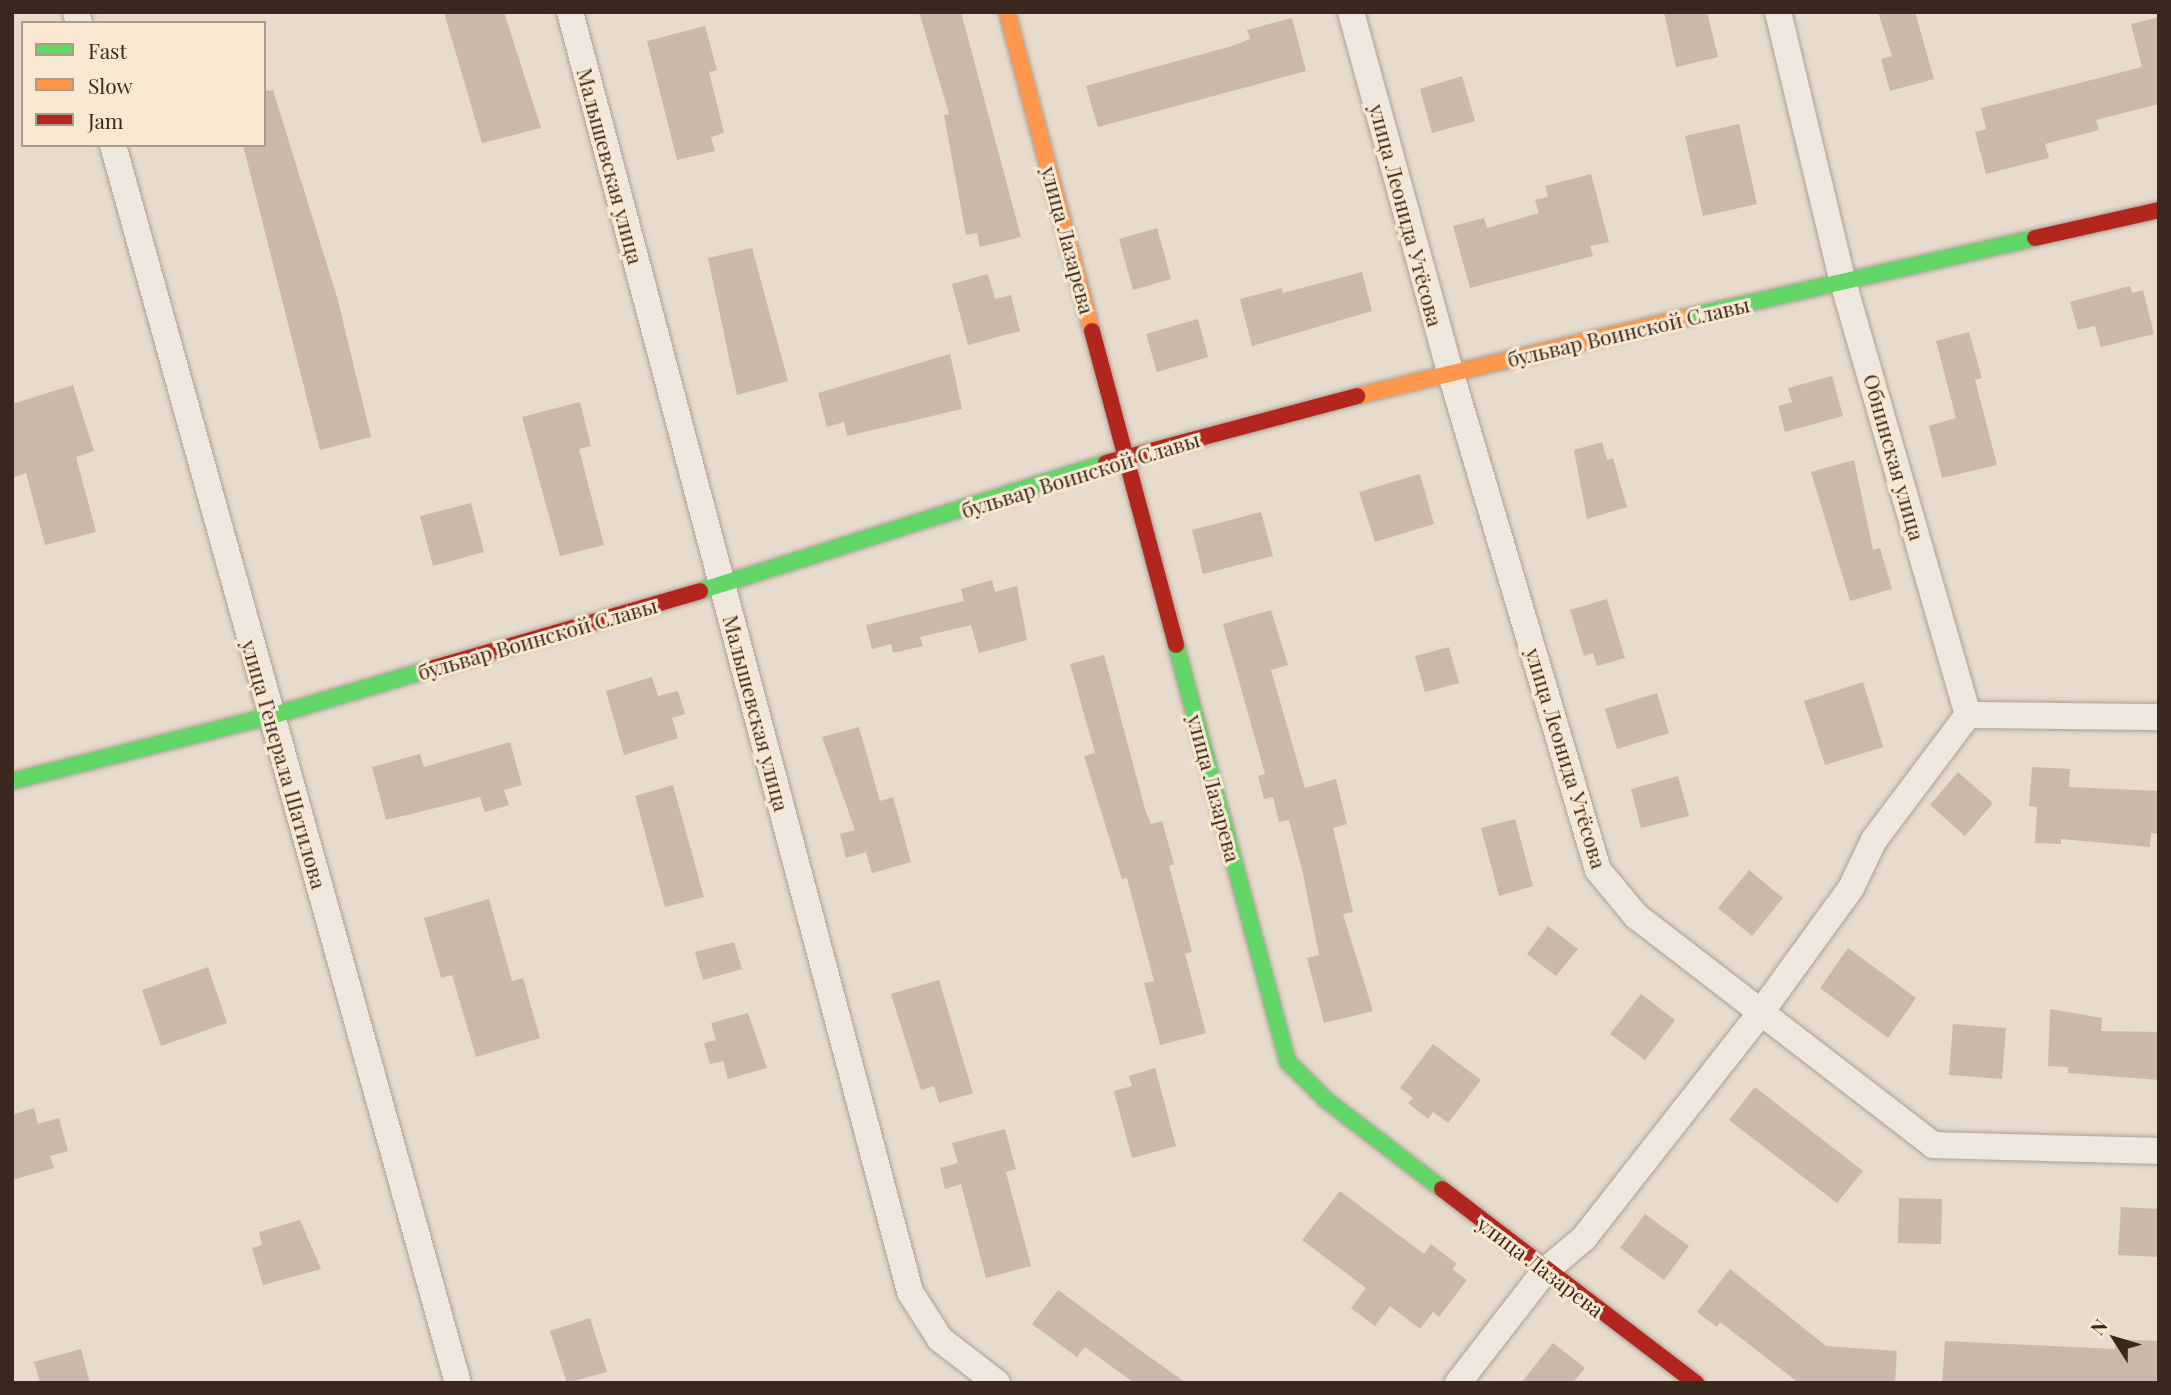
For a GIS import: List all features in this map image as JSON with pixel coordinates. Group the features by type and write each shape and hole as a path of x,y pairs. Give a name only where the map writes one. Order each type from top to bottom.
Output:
{"street":[{"name":"Малышевская улица","path":"570,12 910,1292 940,1339 997,1383"},
{"name":"улица Лазарева","path":"1007,12 1288,1062 1326,1100 1545,1271 1696,1383"},
{"name":"улица Леонида Утёсова","path":"1351,12 1450,371 1598,870 1636,916 1933,1145 2159,1151"},
{"name":"Обнинская улица","path":"1778,12 1843,282 1968,715"},
{"name":"улица Генерала Шатилова","path":"114,147 458,1383"},
{"name":"бульвар Воинской Славы","path":"12,781 271,716 723,584 1127,457 1450,371 2159,210"},
{"path":"1458,1383 1545,1271 1584,1238 1761,1012 1852,888 1874,841 1968,715 2159,717"}],"building":[{"path":"444,12 504,12 541,128 482,143"},
{"path":"919,12 961,12 1021,237 980,247 977,233 966,235 944,115 949,114"},
{"path":"1664,12 1707,12 1718,57 1676,67"},
{"path":"1878,12 1915,12 1934,79 1890,91 1881,59 1892,56"},
{"path":"2159,17 2159,104 2096,120 2099,130 2045,144 2049,158 1986,174 1975,132 1986,129 1981,108 2142,67 2131,24"},
{"path":"1292,18 1306,71 1098,127 1086,86 1232,46 1250,39 1247,30"},
{"path":"705,26 717,70 709,72 724,133 711,137 715,151 677,160 647,41"},
{"path":"1462,76 1475,121 1432,133 1420,89"},
{"path":"273,90 337,297 371,437 320,450 244,147 266,147 266,91"},
{"path":"1739,124 1757,204 1703,216 1685,136"},
{"path":"1591,174 1609,242 1590,246 1593,256 1470,288 1453,226 1484,218 1487,228 1539,213 1535,200 1548,197 1545,186"},
{"path":"1157,228 1171,279 1133,290 1119,239"},
{"path":"752,248 788,381 737,395 708,258"},
{"path":"1362,272 1372,311 1252,346 1240,299 1282,288 1283,293"},
{"path":"988,274 995,299 1011,295 1020,331 968,345 952,284"},
{"path":"2130,286 2132,293 2143,290 2154,334 2101,347 2095,326 2078,330 2070,302"},
{"path":"1198,319 1208,357 1157,372 1146,334"},
{"path":"1969,332 1982,378 1975,380 1997,465 1942,478 1929,426 1956,418 1936,341"},
{"path":"950,354 962,409 847,436 844,422 827,427 818,393"},
{"path":"1832,376 1843,416 1785,432 1778,406 1792,402 1788,388"},
{"path":"73,385 94,451 76,457 96,532 45,545 26,473 12,478 12,404"},
{"path":"580,402 591,446 579,449 604,545 560,556 522,417"},
{"path":"1602,442 1607,460 1613,458 1627,507 1587,519 1574,450"},
{"path":"1854,460 1873,550 1880,548 1892,589 1850,601 1811,472"},
{"path":"1420,474 1434,524 1375,542 1359,492"},
{"path":"471,503 484,552 433,566 420,516"},
{"path":"1261,512 1273,556 1203,574 1192,530"},
{"path":"992,580 995,592 1017,586 1027,640 979,653 971,625 920,637 923,646 893,653 891,644 872,649 866,625 964,601 961,589"},
{"path":"1607,599 1625,658 1597,666 1593,653 1584,656 1570,610"},
{"path":"1271,610 1288,665 1271,670 1305,788 1336,779 1347,824 1333,828 1353,912 1343,914 1373,1011 1324,1023 1307,958 1319,955 1303,874 1289,820 1279,822 1273,797 1264,799 1258,776 1265,774 1223,624"},
{"path":"1449,647 1459,683 1425,692 1415,656"},
{"path":"1104,655 1145,809 1151,824 1162,821 1174,864 1169,866 1192,952 1185,954 1206,1033 1160,1045 1144,983 1154,981 1127,878 1122,879 1084,756 1095,753 1070,664"},
{"path":"652,677 658,696 678,691 685,714 672,718 678,738 624,755 606,691"},
{"path":"1863,682 1883,747 1825,765 1804,701"},
{"path":"1657,693 1669,733 1617,749 1605,709"},
{"path":"859,727 880,801 893,797 911,862 872,873 866,852 846,858 840,834 855,830 822,737"},
{"path":"510,742 522,785 504,790 509,805 485,812 480,797 386,820 372,767 420,754 424,767"},
{"path":"2032,767 2070,769 2069,787 2159,791 2159,834 2151,833 2150,847 2061,839 2061,844 2035,843 2037,807 2029,806"},
{"path":"1958,772 1993,803 1965,836 1930,805"},
{"path":"1678,776 1689,816 1641,828 1631,789"},
{"path":"673,785 704,897 665,907 635,796"},
{"path":"1515,819 1533,886 1499,896 1481,828"},
{"path":"1749,870 1783,898 1752,936 1718,908"},
{"path":"489,899 512,981 523,978 540,1038 476,1057 452,975 441,978 424,918"},
{"path":"1548,926 1578,949 1556,976 1527,954"},
{"path":"734,942 742,969 703,980 695,952"},
{"path":"1848,948 1916,998 1888,1038 1820,988"},
{"path":"208,967 227,1023 161,1046 142,990"},
{"path":"939,980 973,1093 939,1103 934,1086 921,1090 891,994"},
{"path":"1641,994 1675,1020 1645,1060 1610,1034"},
{"path":"2050,1009 2102,1018 2101,1031 2159,1032 2159,1080 2068,1073 2068,1067 2048,1066"},
{"path":"748,1013 767,1068 728,1079 723,1061 710,1064 704,1043 716,1040 711,1023"},
{"path":"1953,1024 2006,1028 2002,1079 1949,1075"},
{"path":"1433,1044 1481,1080 1448,1123 1433,1112 1428,1119 1408,1103 1413,1098 1400,1088"},
{"path":"1155,1068 1176,1146 1132,1158 1114,1091 1132,1086 1129,1076"},
{"path":"1755,1087 1863,1171 1837,1203 1729,1120"},
{"path":"34,1108 38,1124 59,1118 68,1151 50,1156 54,1168 12,1180 12,1115"},
{"path":"1005,1129 1016,1169 1006,1172 1031,1266 986,1278 961,1184 945,1189 940,1168 958,1163 952,1143"},
{"path":"1340,1191 1424,1254 1431,1244 1457,1264 1452,1269 1467,1280 1439,1317 1433,1312 1420,1329 1390,1306 1375,1326 1351,1308 1366,1288 1302,1240"},
{"path":"1899,1198 1942,1199 1941,1244 1898,1243"},
{"path":"2121,1207 2159,1209 2159,1257 2118,1255"},
{"path":"1645,1214 1689,1246 1664,1280 1620,1248"},
{"path":"300,1220 321,1269 263,1285 252,1248 262,1245 259,1232"},
{"path":"1730,1269 1826,1346 1897,1351 1895,1383 1799,1383 1720,1322 1717,1327 1697,1312"},
{"path":"1058,1290 1186,1383 1134,1383 1085,1347 1077,1357 1032,1324"},
{"path":"590,1318 607,1372 567,1383 550,1331"},
{"path":"2115,1339 2159,1341 2159,1383 1942,1383 1945,1341 2115,1349"},
{"path":"1553,1343 1585,1368 1573,1383 1521,1383"},
{"path":"81,1349 90,1383 40,1383 34,1362"}],"traffic: fast":[{"path":"1683,318 2035,238"},
{"path":"700,591 1106,463"},
{"path":"1176,645 1288,1062 1326,1100 1442,1189"},
{"path":"12,781 271,716 434,668"}],"traffic: slow":[{"path":"1007,12 1092,331"},
{"path":"1357,396 1683,318"}],"traffic: jam":[{"path":"2035,238 2159,210"},
{"path":"1092,331 1176,645"},
{"path":"1106,463 1357,396"},
{"path":"434,668 700,591"},
{"path":"1442,1189 1696,1383"}]}
